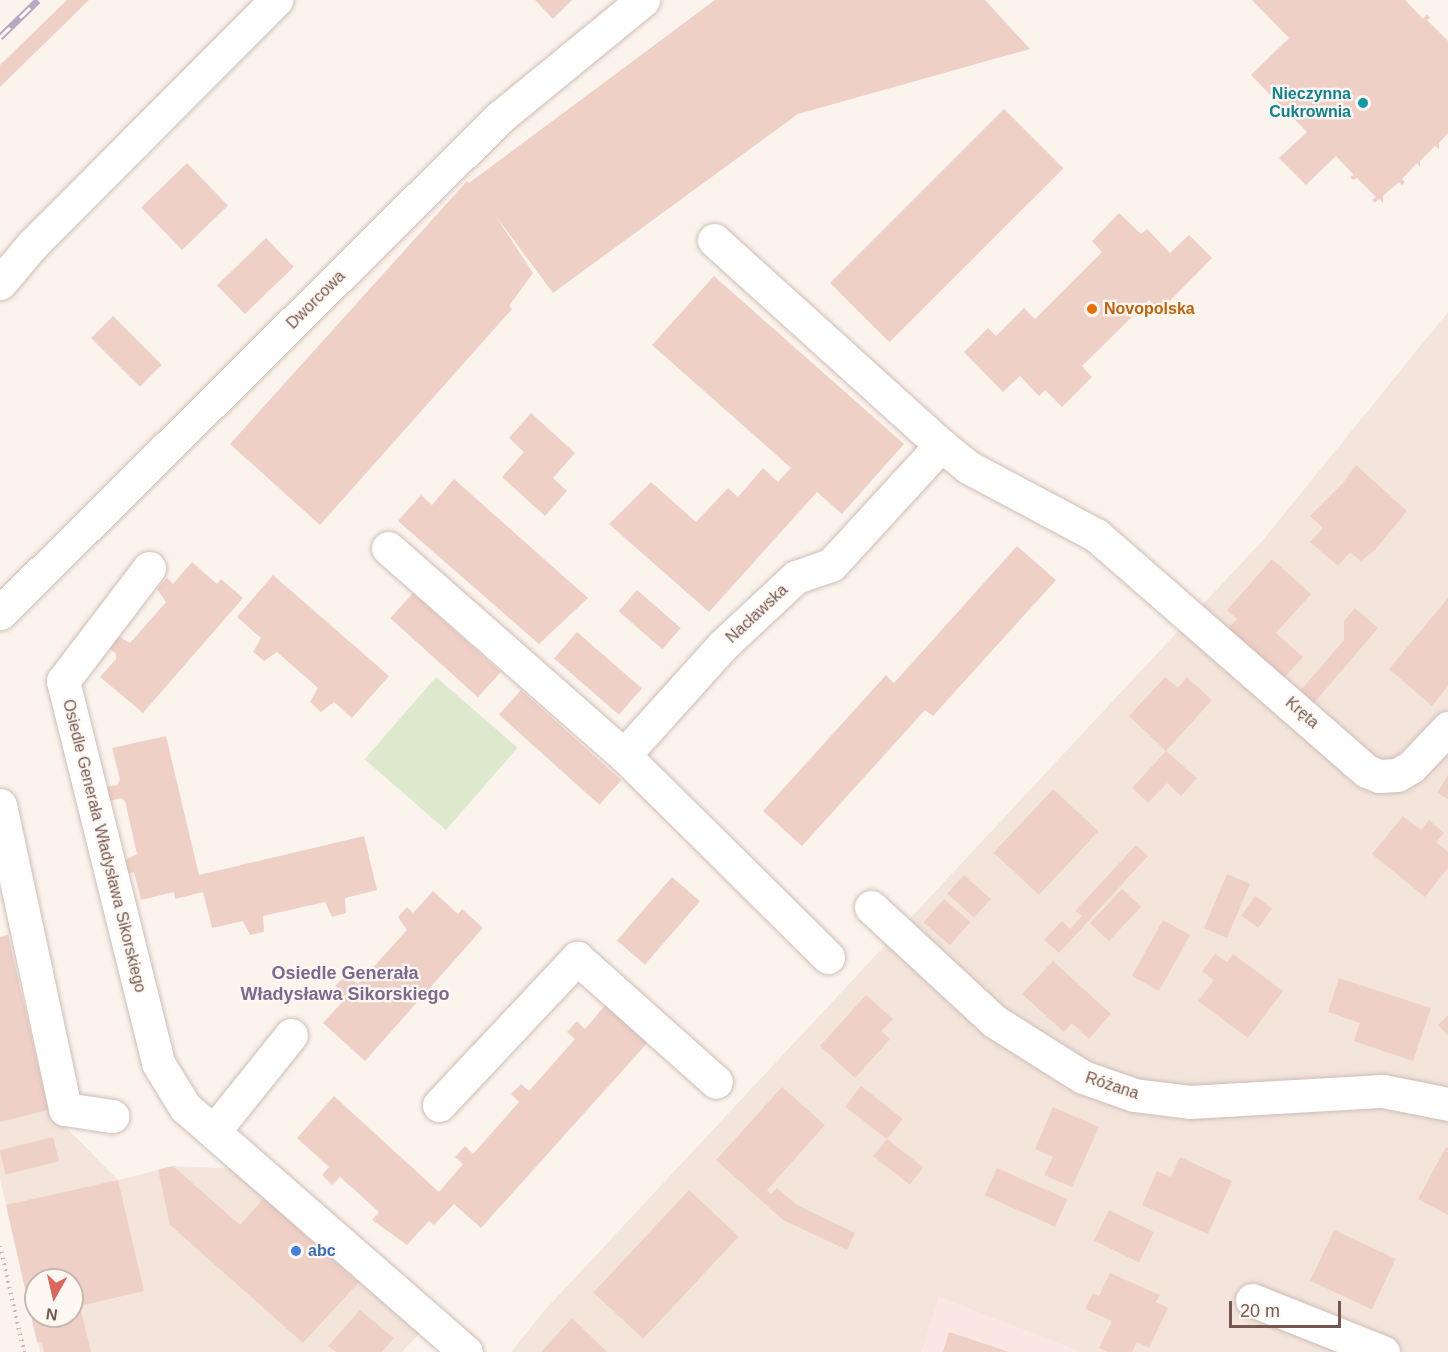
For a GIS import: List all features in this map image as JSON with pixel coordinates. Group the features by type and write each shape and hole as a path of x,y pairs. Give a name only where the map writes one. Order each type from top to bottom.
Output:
{"street":[{"path":"0,283 32,245 276,0"},
{"name":"Dworcowa","path":"0,613 500,117 643,0"},
{"path":"714,240 941,445"},
{"name":"Kręta","path":"941,445 968,467 1096,535 1367,771 1379,776 1397,775 1412,767 1448,728"},
{"name":"Nacławska","path":"624,755 723,645 796,577 831,565 941,445"},
{"path":"388,548 624,755 828,957"},
{"name":"Osiedle Generała Władysława Sikorskiego","path":"149,568 63,681 158,1063 185,1107 466,1352"},
{"path":"0,805 11,913 65,1109 112,1116"},
{"name":"Różana","path":"871,907 994,1021 1083,1077 1134,1095 1190,1102 1383,1091 1448,1104"},
{"path":"439,1105 577,958 716,1082"},
{"path":"214,1131 291,1035"},
{"path":"1252,1300 1383,1352"}],"path":[{"path":"0,1246 24,1352"}],"shaded area":[{"path":"1448,312 1448,1352 1080,1352 939,1297 922,1352 511,1352 544,1311 1263,540"},
{"path":"8,935 49,1110 118,1180 173,1166 239,1169 424,1328 402,1352 40,1352 34,1328 84,1328 84,1268 24,1268 24,1283 0,1179 0,937"},
{"path":"939,1297 1080,1352 922,1352"}],"green space":[{"path":"436,677 518,748 446,830 364,759"}],"building":[{"path":"67,0 89,0 0,87 0,65"},
{"path":"535,0 572,0 553,19"},
{"path":"715,0 985,0 1030,49 798,114 553,293 495,215 533,273 509,306 512,309 320,525 230,444 467,181 469,183"},
{"name":"Nieczynna Cukrownia","path":"1252,0 1405,0 1423,19 1427,14 1430,18 1427,20 1448,41 1448,133 1439,143 1439,149 1435,146 1420,161 1420,167 1417,163 1402,179 1405,182 1402,185 1399,182 1383,196 1383,203 1379,199 1375,203 1372,200 1376,197 1357,178 1353,180 1350,177 1354,175 1336,156 1306,185 1279,158 1307,132 1251,75 1289,38"},
{"path":"1004,109 1063,168 889,342 830,283"},
{"path":"187,163 228,205 182,250 141,207"},
{"name":"Novopolska","path":"1119,213 1141,234 1147,229 1170,253 1189,235 1212,258 1160,311 1149,300 1082,366 1092,377 1062,407 1045,390 1039,396 1020,376 1003,392 964,352 988,328 996,336 1024,308 1035,319 1102,252 1092,241"},
{"path":"266,238 294,267 245,314 217,285"},
{"path":"714,276 904,444 842,514 817,492 709,612 609,524 651,482 696,522 728,488 738,497 763,468 778,482 791,468 652,345"},
{"path":"113,316 162,365 140,387 91,338"},
{"path":"531,413 575,453 553,478 567,491 545,516 502,477 524,452 509,438"},
{"path":"1356,465 1407,511 1375,550 1361,561 1350,552 1338,566 1310,542 1323,528 1310,516 1343,483"},
{"path":"454,479 588,598 539,644 398,521 421,495 432,505"},
{"path":"1017,546 1056,580 933,716 925,710 802,846 763,811 886,675 894,683"},
{"path":"1272,559 1311,594 1276,633 1303,657 1282,680 1227,629 1237,619 1227,610"},
{"path":"192,562 217,584 221,579 243,598 143,713 100,677 116,659 116,654 107,646 116,635 130,643 166,602 157,589 167,578 173,584"},
{"path":"273,575 389,676 352,718 334,702 321,712 310,702 318,688 277,652 264,661 253,652 261,638 237,617"},
{"path":"637,590 681,628 662,649 619,611"},
{"path":"413,593 501,672 478,697 390,618"},
{"path":"1448,598 1448,686 1432,706 1389,669"},
{"path":"1355,608 1378,628 1314,703 1300,691 1344,640 1344,621"},
{"path":"577,632 642,688 619,715 554,658"},
{"path":"1165,677 1178,688 1187,677 1212,700 1166,751 1129,716"},
{"path":"521,690 621,780 599,805 499,715"},
{"path":"166,736 199,875 364,836 377,890 345,898 346,913 332,917 325,902 263,916 264,932 250,935 243,921 212,928 203,892 175,899 174,892 141,900 134,872 126,874 123,861 137,854 125,801 121,798 109,801 106,787 117,785 120,780 112,748"},
{"path":"1166,751 1197,778 1181,796 1167,783 1148,803 1132,788"},
{"path":"1448,775 1448,799 1437,793"},
{"path":"1053,789 1098,831 1039,895 994,853"},
{"path":"1403,816 1421,830 1429,820 1444,833 1436,842 1448,852 1448,868 1425,897 1372,854"},
{"path":"1136,845 1148,856 1059,953 1044,940 1062,921 1070,929 1082,916 1075,911"},
{"path":"1227,874 1250,884 1227,938 1204,928"},
{"path":"964,875 991,899 974,918 947,894"},
{"path":"672,877 700,901 645,965 617,940"},
{"path":"1122,889 1141,907 1109,941 1090,923"},
{"path":"433,891 458,914 462,909 483,928 365,1061 323,1023 345,999 335,986 345,976 358,984 407,930 398,917 407,907 413,913"},
{"path":"1255,896 1272,908 1258,928 1241,916"},
{"path":"944,899 970,922 950,945 924,922"},
{"path":"1163,920 1190,935 1159,991 1132,976"},
{"path":"8,935 48,1110 0,1122 0,937"},
{"path":"1215,954 1227,962 1233,954 1283,991 1248,1038 1198,1001 1214,980 1202,971"},
{"path":"1053,961 1111,1014 1089,1039 1072,1023 1064,1032 1022,994"},
{"path":"1339,978 1431,1008 1413,1061 1354,1041 1360,1023 1328,1012"},
{"path":"866,995 893,1019 881,1031 890,1039 855,1078 820,1046"},
{"path":"608,1002 650,1040 481,1228 454,1204 434,1225 429,1221 407,1245 372,1220 379,1212 340,1177 332,1185 322,1175 329,1167 297,1138 334,1096 439,1192 463,1164 455,1157 465,1146 473,1154 519,1102 511,1094 521,1084 529,1091 575,1039 567,1032 577,1021 585,1029"},
{"path":"1448,1015 1448,1036 1438,1025"},
{"path":"861,1086 903,1119 887,1139 845,1106"},
{"path":"782,1087 825,1125 767,1190 771,1194 777,1188 797,1205 855,1233 847,1250 783,1220 716,1160"},
{"path":"1053,1107 1099,1127 1072,1187 1044,1175 1053,1157 1035,1149"},
{"path":"53,1137 59,1161 6,1175 0,1150"},
{"path":"887,1139 923,1167 910,1185 873,1156"},
{"path":"1446,1147 1448,1148 1448,1215 1418,1199"},
{"path":"1180,1157 1232,1181 1208,1234 1142,1205 1157,1171 1171,1177"},
{"path":"173,1166 240,1225 264,1198 358,1283 303,1343 170,1225 158,1170"},
{"path":"997,1168 1067,1199 1055,1227 985,1195"},
{"path":"118,1180 144,1291 84,1305 84,1268 24,1268 24,1285 6,1205"},
{"path":"689,1190 739,1236 643,1339 594,1292"},
{"path":"1109,1210 1154,1232 1139,1262 1094,1241"},
{"path":"1334,1230 1396,1259 1372,1309 1310,1281"},
{"path":"1110,1273 1160,1295 1156,1302 1168,1308 1149,1348 1137,1342 1132,1352 1108,1352 1099,1348 1112,1321 1085,1309 1093,1293 1099,1296"},
{"path":"360,1310 394,1338 382,1352 336,1352 328,1346"},
{"path":"572,1318 607,1352 541,1352"},
{"path":"84,1323 91,1352 44,1352 42,1342 37,1342 34,1328 84,1328"},
{"path":"949,1332 1009,1352 943,1352"}],"railway":[{"path":"0,37 38,0"}],"place":[{"name":"Nieczynna Cukrownia","path":"1363,103"},
{"name":"Novopolska","path":"1092,309"},
{"name":"abc","path":"296,1251"}],"district":[{"name":"Osiedle Generała Władysława Sikorskiego","path":"345,984"}]}
